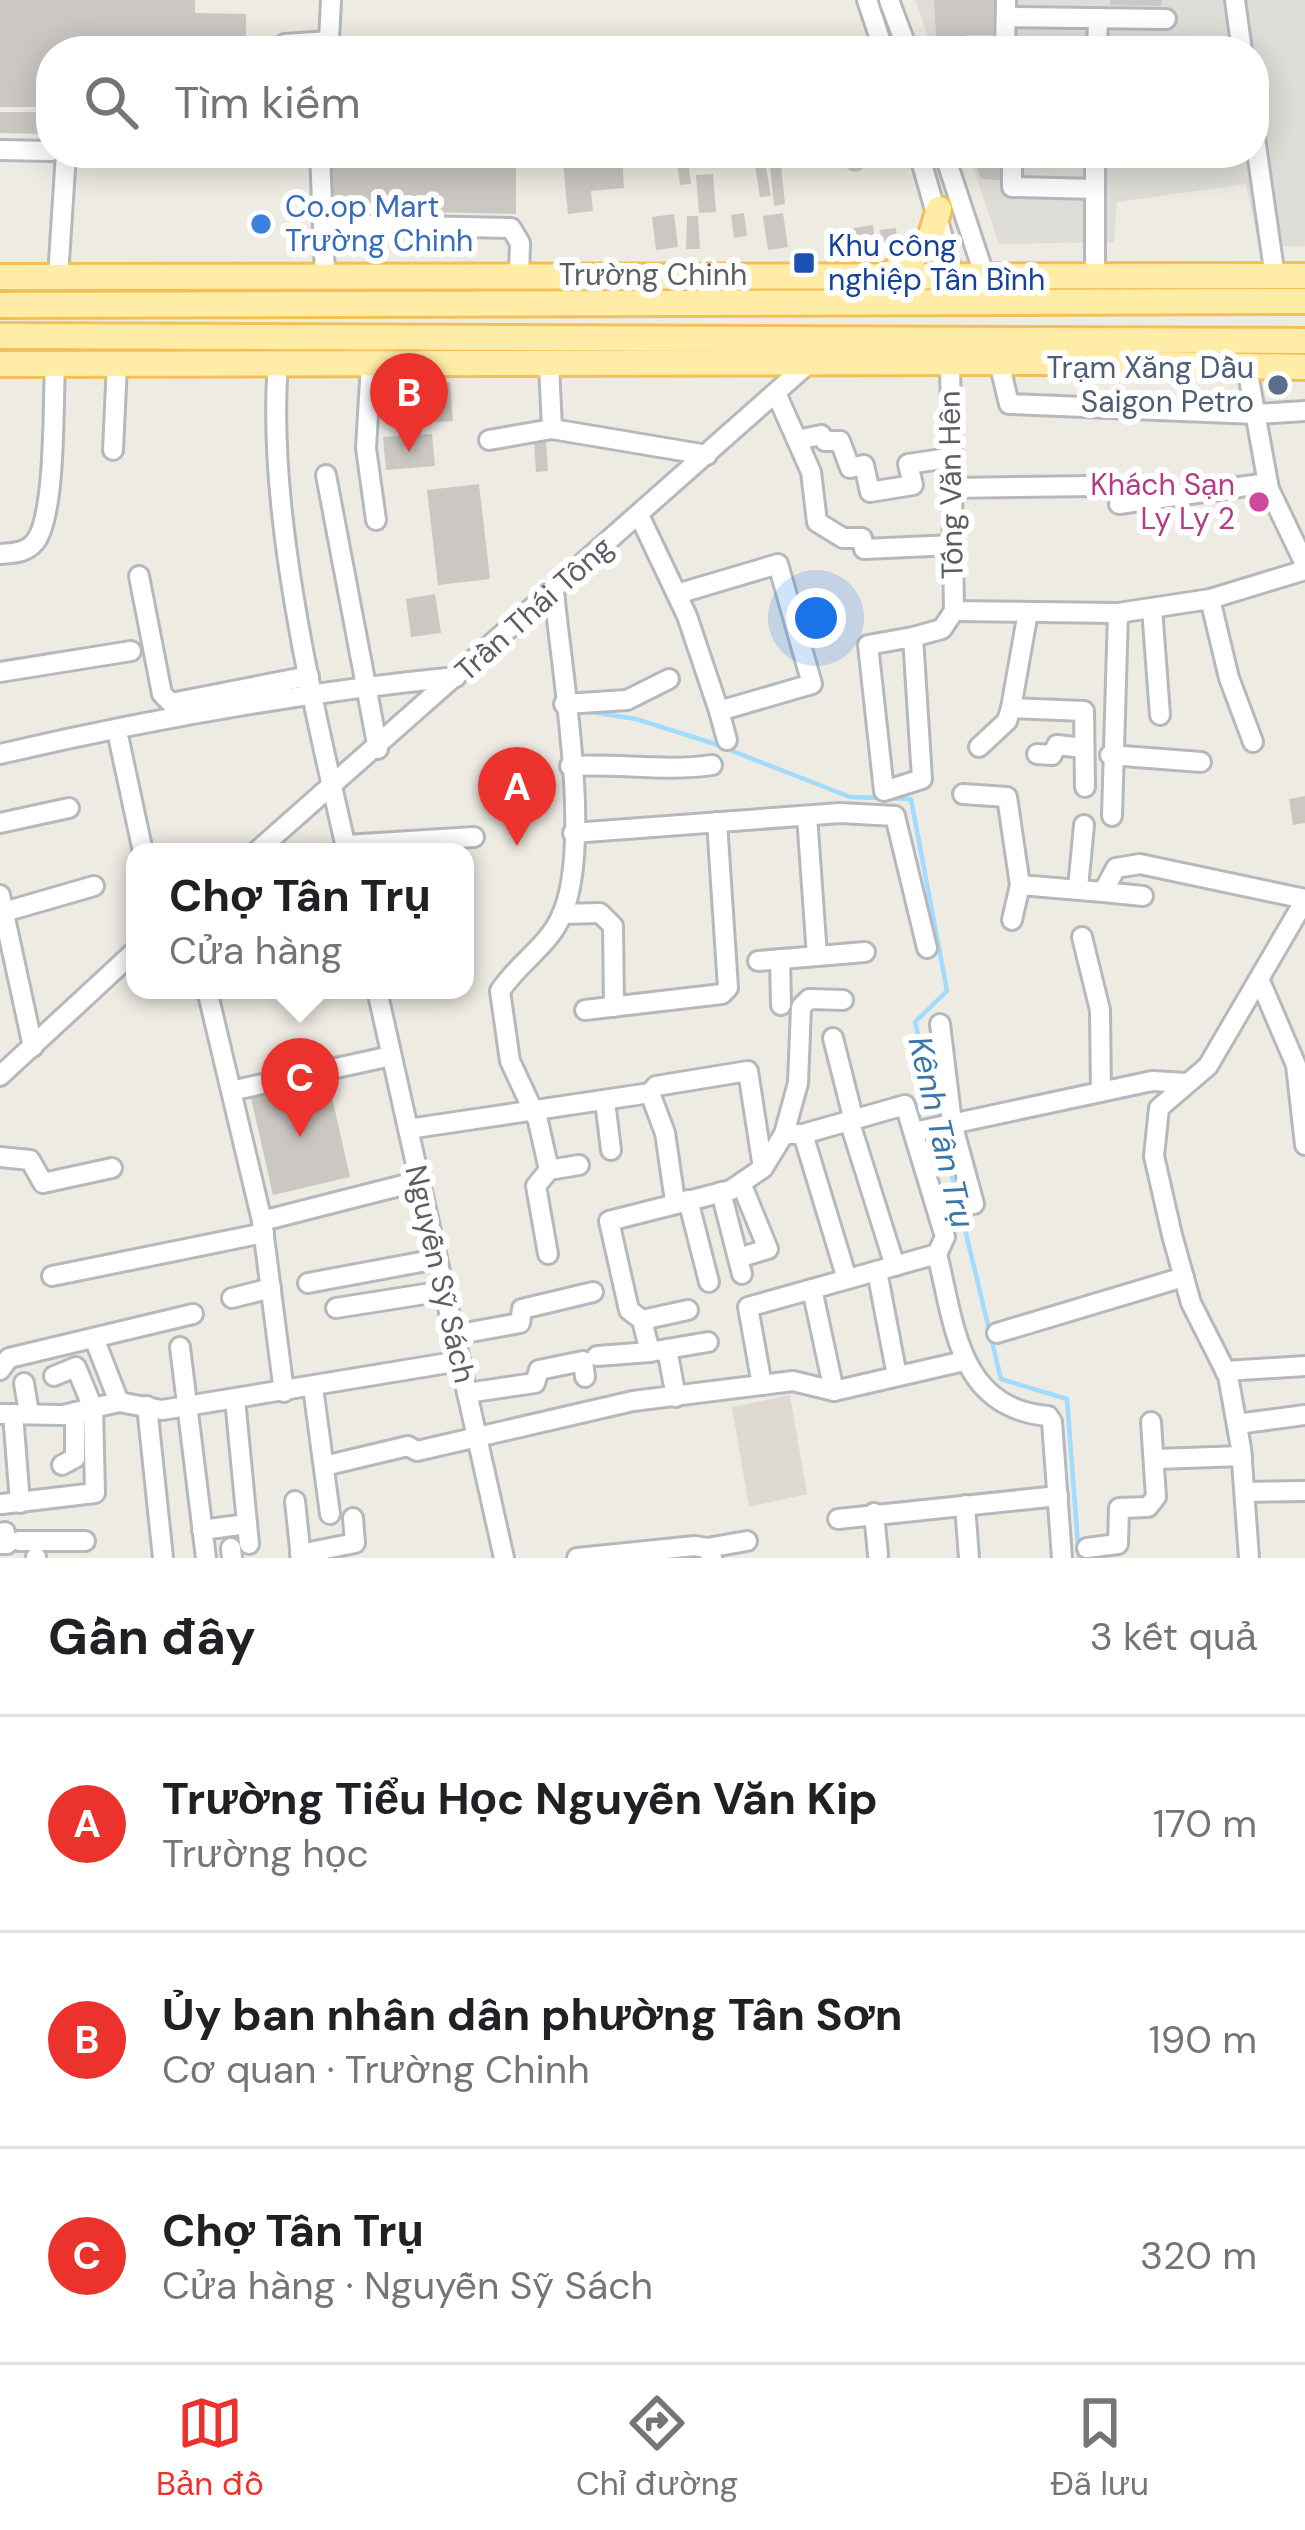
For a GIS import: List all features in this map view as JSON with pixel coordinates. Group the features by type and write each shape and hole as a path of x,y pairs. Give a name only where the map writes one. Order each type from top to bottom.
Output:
{"main road":[{"path":"838,302 892,274 928,245 938,209"},
{"name":"Trường Chinh","path":"0,305 892,274 1305,275"},
{"path":"950,351 953,274"},
{"path":"984,274 997,351"},
{"name":"Trường Chinh","path":"0,277 325,276 838,302 1305,302"},
{"path":"514,365 518,288"},
{"name":"Trường Chinh","path":"0,337 516,336 950,351 1305,341"},
{"name":"Trường Chinh","path":"0,364 809,363 950,351"},
{"name":"Trường Chinh","path":"997,351 1247,368 1305,367"}],"street":[{"path":"329,36 331,0"},
{"path":"867,0 879,36"},
{"path":"889,0 902,36"},
{"path":"1234,0 1240,36"},
{"path":"1006,8 1098,18 1166,19"},
{"path":"1097,36 1098,18"},
{"path":"0,150 36,151"},
{"path":"58,277 65,168"},
{"path":"321,168 325,276"},
{"path":"924,168 953,274"},
{"path":"949,168 984,274"},
{"path":"1012,168 1012,188 1095,189"},
{"path":"1095,168 1095,274"},
{"path":"1259,168 1275,278"},
{"path":"323,224 511,228 520,243 518,288"},
{"name":"Tống Văn Hên","path":"950,351 954,611 1118,613 1210,599 1305,567"},
{"path":"997,351 1009,404 1256,414 1305,411"},
{"name":"Trần Thái Tông","path":"267,843 809,363"},
{"path":"0,554 22,552 36,541 44,514 56,364"},
{"path":"113,450 117,364"},
{"path":"278,364 280,476 310,685 345,843"},
{"path":"371,364 366,448 376,520"},
{"path":"409,364 410,429"},
{"path":"548,365 551,429"},
{"path":"1247,368 1268,483 1305,567"},
{"path":"776,392 811,472 817,522 843,538 862,538 864,549 953,545"},
{"path":"489,440 551,429 706,454"},
{"path":"797,440 821,435 825,441 840,441 850,468 864,465 870,492 913,485 908,464 949,458"},
{"path":"326,475 378,749"},
{"path":"1119,504 1268,483"},
{"path":"952,488 1094,486"},
{"path":"639,515 677,594 727,740"},
{"path":"677,594 778,564 812,684 719,711"},
{"path":"139,575 162,694 171,704 310,685 363,686 458,677"},
{"path":"549,1170 510,1061 500,991 562,914 573,833 554,591"},
{"path":"1210,599 1229,678 1253,742"},
{"path":"1152,608 1160,715"},
{"path":"913,637 922,779 884,791 868,645 941,629 954,611"},
{"path":"979,747 1007,721 1028,612"},
{"path":"1112,816 1110,755 1118,613"},
{"path":"0,673 131,651"},
{"path":"564,704 627,700 669,679"},
{"path":"0,754 310,685"},
{"path":"1011,708 1084,711 1085,787"},
{"path":"118,740 141,843"},
{"path":"1037,754 1052,755 1058,746 1084,748"},
{"path":"1110,755 1201,762"},
{"path":"570,766 624,763 667,771 712,765"},
{"path":"902,789 895,816 927,948"},
{"path":"963,794 1007,797 1020,885 1012,920"},
{"path":"0,823 69,808"},
{"path":"573,833 807,816 895,816"},
{"path":"807,816 818,956"},
{"path":"585,1010 722,994 728,988 717,822"},
{"path":"1078,888 1084,825"},
{"path":"410,843 474,837"},
{"path":"1103,892 1116,868 1140,864 1305,899 1208,1066 1159,1108 1154,1156 1184,1277 1225,1371 1242,1456 1249,1558"},
{"path":"1020,885 1143,896"},
{"path":"33,1047 2,904 94,886"},
{"path":"562,914 600,913 613,926 614,1006"},
{"path":"1082,938 1100,1010 1101,1092"},
{"path":"758,961 865,952"},
{"path":"0,1076 126,959"},
{"path":"780,959 781,1005"},
{"path":"1260,981 1300,1065 1305,1145"},
{"path":"843,1000 817,998 801,1007 793,1134 847,1280"},
{"path":"210,999 235,1090 263,1227 284,1392"},
{"name":"Nguyễn Sỹ Sách","path":"379,999 504,1558"},
{"path":"940,1024 950,1123 974,1204"},
{"path":"832,1038 886,1269 897,1376"},
{"path":"235,1090 391,1056"},
{"path":"408,1129 531,1114 650,1093 656,1085 748,1071 763,1168"},
{"path":"914,1132 1152,1081 1187,1083"},
{"path":"650,1093 709,1282"},
{"path":"604,1101 611,1150"},
{"path":"676,1397 643,1320 629,1310 609,1221 721,1192 763,1168 793,1134 905,1105 945,1237 937,1254 970,1369 1016,1414 1052,1422 1062,1558"},
{"path":"0,1157 30,1160 43,1183 112,1168"},
{"path":"548,1254 536,1186 549,1170 579,1166"},
{"path":"52,1276 263,1227 419,1181"},
{"path":"721,1192 740,1266 768,1249 741,1183"},
{"path":"762,1385 748,1307 937,1254"},
{"path":"308,1283 437,1259"},
{"path":"997,1333 1184,1277"},
{"path":"232,1298 271,1288"},
{"path":"812,1289 834,1391"},
{"path":"336,1308 444,1291"},
{"path":"454,1335 520,1323 522,1310 536,1303 593,1292"},
{"path":"643,1320 688,1310"},
{"path":"0,1370 9,1358 193,1314"},
{"path":"94,1337 119,1402"},
{"path":"598,1356 708,1342"},
{"path":"180,1347 206,1558"},
{"path":"14,1414 84,1410 119,1402 188,1406 460,1361"},
{"path":"542,1404 535,1382 539,1370 583,1361 586,1377"},
{"path":"1225,1371 1305,1366"},
{"path":"24,1383 14,1414 10,1496 57,1500 95,1493 76,1367 54,1376"},
{"path":"324,1466 676,1397 793,1381 834,1391 897,1376 970,1369"},
{"path":"467,1394 535,1382"},
{"path":"314,1387 330,1514"},
{"path":"202,1530 240,1544 235,1399"},
{"path":"147,1406 163,1558"},
{"path":"62,1465 75,1458 84,1410"},
{"path":"1237,1424 1305,1415"},
{"path":"1087,1548 1118,1544 1119,1508 1148,1507 1156,1497 1151,1422"},
{"path":"1156,1459 1242,1456"},
{"path":"1245,1492 1305,1491"},
{"path":"838,1519 1058,1496"},
{"path":"56,1540 57,1500"},
{"path":"295,1502 301,1556 355,1544 353,1518"},
{"path":"965,1504 969,1558"},
{"path":"874,1513 878,1555"},
{"path":"6,1539 85,1541"},
{"path":"577,1558 710,1553 747,1540"}],"shaded area":[{"name":"Khu công nghiệp Tân Bình","path":"915,0 1305,0 1305,246 1259,247 1246,184 1117,202 1114,242 999,244 973,168 1269,168 1269,36 928,36"},
{"path":"790,1395 807,1494 749,1507 732,1407"}],"building":[{"path":"0,0 195,0 195,13 246,14 246,36 36,36 36,107 0,107"},
{"path":"934,0 994,0 993,35 936,36"},
{"path":"1110,0 1162,0 1161,6 1110,5"},
{"path":"0,112 36,112 36,134 0,133"},
{"path":"328,168 516,168 516,214 328,210"},
{"path":"563,168 623,168 624,188 591,191 593,211 568,214"},
{"path":"678,168 689,168 691,184 680,185"},
{"path":"755,168 766,168 771,196 760,197"},
{"path":"770,168 781,168 785,204 774,206"},
{"path":"977,168 1000,168 1000,180 981,179"},
{"path":"713,174 716,212 699,213 696,175"},
{"path":"744,213 747,236 734,238 731,215"},
{"path":"783,213 788,247 768,250 763,216"},
{"path":"674,214 678,247 656,250 652,217"},
{"path":"687,216 698,216 700,249 686,249"},
{"path":"873,225 875,242 845,247 842,230"},
{"path":"896,228 898,247 882,248 880,230"},
{"path":"450,382 453,421 433,422 431,383"},
{"path":"432,434 435,466 386,470 383,437"},
{"path":"546,440 548,471 536,472 534,441"},
{"path":"479,484 490,579 438,585 427,490"},
{"path":"435,594 441,633 411,637 406,599"},
{"path":"1305,796 1305,823 1293,825 1289,799"},
{"path":"328,1080 350,1177 273,1195 251,1098"}],"waterway":[{"name":"Kênh Tân Trụ","path":"585,711 636,719 712,743 850,797 911,799 947,991 915,1022 939,1123"},
{"name":"Kênh Tân Trụ","path":"942,1134 1001,1379 1067,1399 1079,1558"}],"place":[{"name":"Co.op Mart Trường Chinh","path":"261,224"},
{"name":"Khu công nghiệp Tân Bình","path":"804,263"},
{"name":"Trạm Xăng Dầu Saigon Petro","path":"1278,385"},
{"name":"Ủy ban nhân dân phường Tân Sơn","path":"409,452"},
{"name":"Khách Sạn Ly Ly 2","path":"1259,502"},
{"name":"Trường Tiểu Học Nguyễn Văn Kip","path":"517,846"},
{"name":"Chợ Tân Trụ","path":"300,1137"}]}
